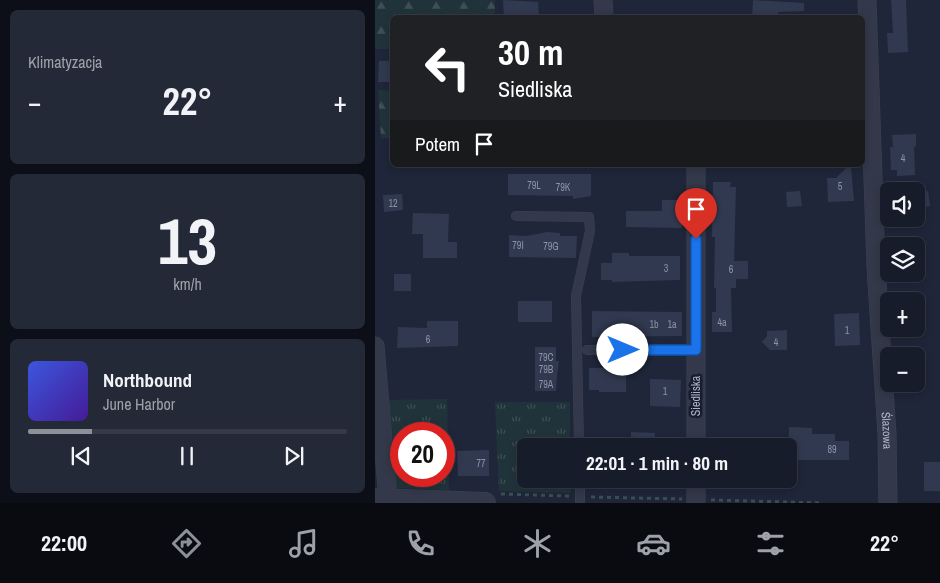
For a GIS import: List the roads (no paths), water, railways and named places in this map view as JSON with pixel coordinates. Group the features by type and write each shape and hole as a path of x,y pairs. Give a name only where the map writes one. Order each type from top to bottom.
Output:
{"street":[{"path":"603,0 604,15"},
{"name":"Ślazowa","path":"867,0 876,267 887,434 888,503"},
{"name":"Siedliska","path":"696,167 696,438"},
{"path":"375,346 381,500 491,499"},
{"path":"696,488 696,501"}],"lane":[{"path":"516,216 589,217 589,231 577,296 579,438"},
{"path":"587,350 696,350"}]}
